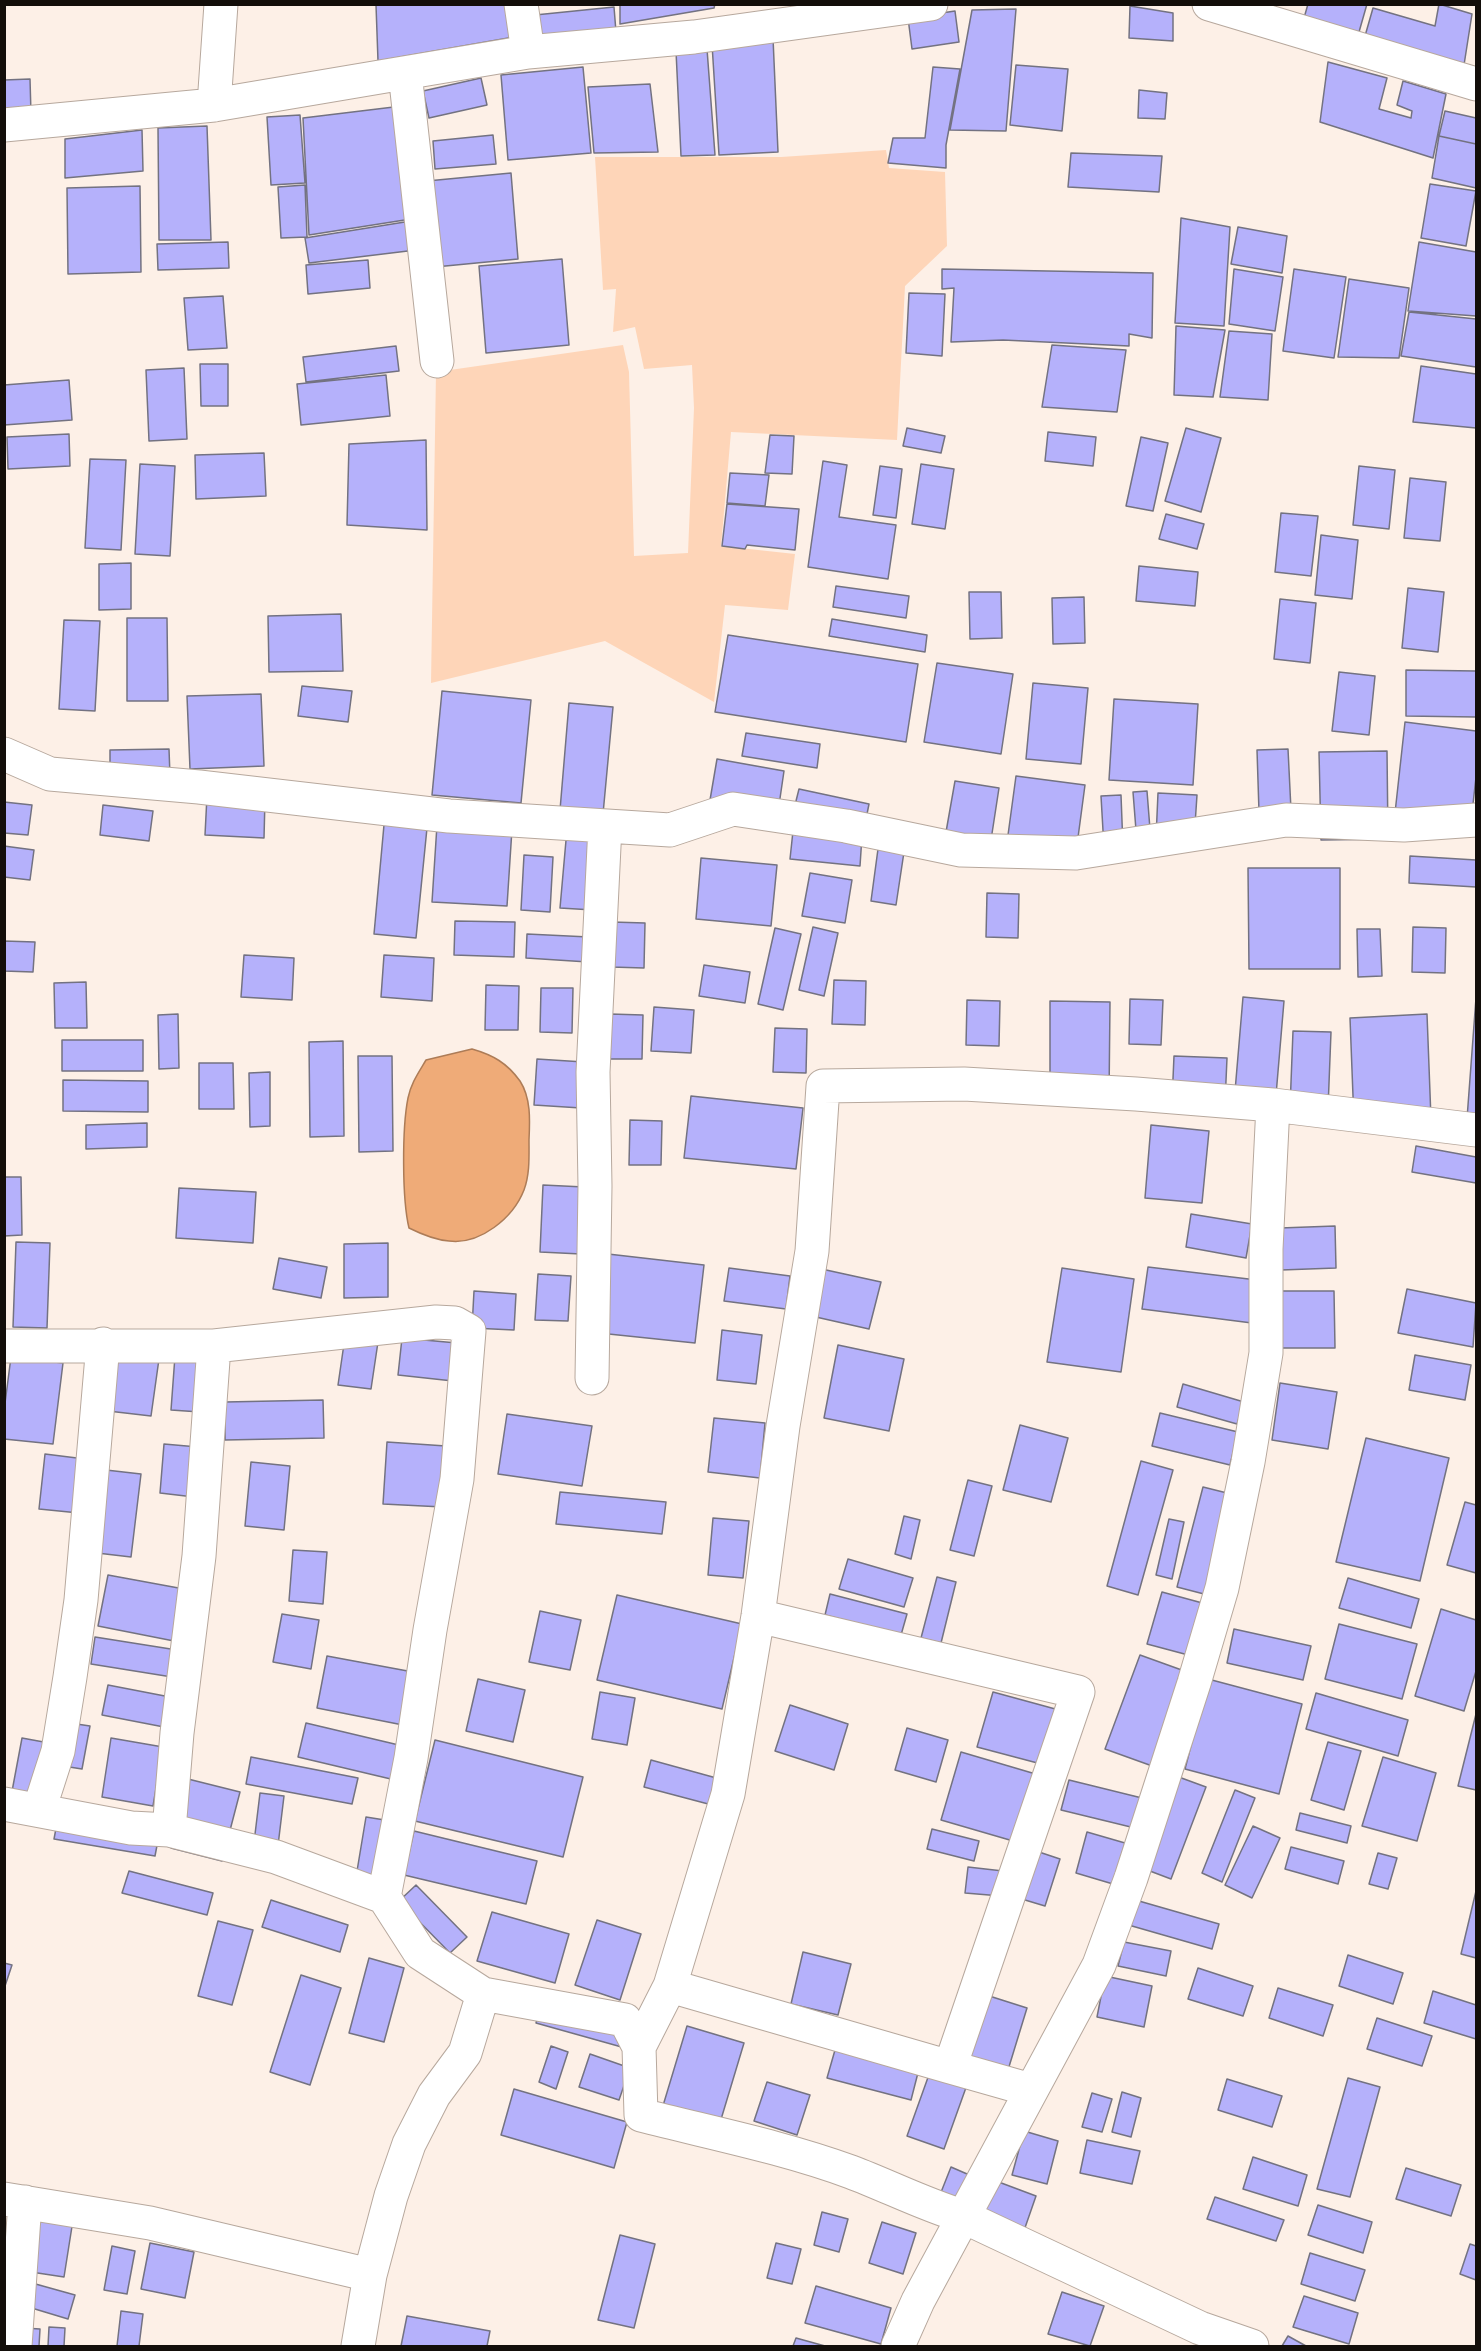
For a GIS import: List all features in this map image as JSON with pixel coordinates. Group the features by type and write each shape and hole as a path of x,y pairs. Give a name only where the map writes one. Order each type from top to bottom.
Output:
{"street":[{"path":"214,105 221,4"},
{"path":"521,4 528,52"},
{"path":"4,125 214,105 528,52 694,37 932,4"},
{"path":"1209,4 1248,9 1476,84"},
{"path":"405,73 436,361"},
{"path":"4,754 50,774 199,787 449,816 670,830 733,809 846,826 961,850 1076,853 1286,820 1404,825 1476,816"},
{"path":"592,1378 595,1186 593,1072 606,826"},
{"path":"639,2047 670,1986 728,1794 758,1616 783,1426 812,1251 824,1086 963,1084 1273,1105 1476,1130"},
{"path":"898,2346 918,2301 962,2216 1099,1965 1169,1764 1222,1588 1248,1462 1266,1353 1266,1248 1273,1105"},
{"path":"4,1347 103,1344 214,1346 436,1322 455,1323 469,1331 458,1479 430,1630 411,1758 384,1897"},
{"path":"39,1809 58,1751 76,1633 103,1344"},
{"path":"169,1830 177,1733 199,1556 214,1346"},
{"path":"758,1616 1078,1692 950,2067"},
{"path":"4,1804 131,1828 169,1830 276,1857 384,1897 420,1953 483,1994 626,2020 639,2047 641,2115 767,2146 851,2172 923,2204 962,2216 1198,2337 1252,2346"},
{"path":"670,1986 1031,2090"},
{"path":"358,2346 370,2276 391,2196 409,2144 434,2095 465,2053 483,1994"},
{"path":"15,2346 15,2200 150,2223 370,2276"}],"shaded area":[{"path":"886,150 889,168 945,172 947,246 905,286 897,440 731,432 721,546 795,554 788,610 725,605 714,702 605,641 431,683 436,372 623,345 629,372 634,556 688,553 694,408 692,365 644,369 635,327 613,332 616,289 603,290 595,157 781,157"},
{"path":"472,1049 487,1054 505,1065 524,1088 529,1117 527,1178 519,1200 494,1228 472,1239 444,1240 409,1228 404,1182 406,1111 411,1087 426,1060"}],"building":[{"path":"509,4 514,37 378,61 376,5"},
{"path":"620,4 715,4 714,8 620,24"},
{"path":"1308,4 1367,4 1359,32 1304,18"},
{"path":"1439,4 1472,14 1464,65 1365,36 1373,8 1435,26"},
{"path":"1130,6 1173,13 1173,41 1129,38"},
{"path":"614,7 616,32 537,40 535,15"},
{"path":"1016,9 1006,131 950,130 972,10"},
{"path":"955,11 959,42 912,49 908,18"},
{"path":"773,38 778,152 719,155 712,44"},
{"path":"707,49 715,155 681,156 676,51"},
{"path":"1328,62 1387,78 1379,109 1411,118 1412,111 1397,105 1403,81 1446,94 1433,158 1320,122"},
{"path":"1016,65 1068,69 1062,131 1010,125"},
{"path":"583,67 591,153 508,160 501,75"},
{"path":"933,67 960,69 946,145 946,168 888,163 893,138 925,138"},
{"path":"481,78 487,105 429,118 423,91"},
{"path":"30,79 31,114 4,115 4,80"},
{"path":"650,84 658,152 594,153 588,87"},
{"path":"1139,90 1167,93 1165,119 1138,118"},
{"path":"402,106 411,219 309,235 303,118"},
{"path":"1445,111 1476,118 1476,144 1439,136"},
{"path":"300,115 305,183 271,185 267,117"},
{"path":"207,126 211,240 159,240 158,128"},
{"path":"142,130 143,171 65,178 65,139"},
{"path":"493,135 496,164 435,169 433,141"},
{"path":"1439,136 1476,144 1476,188 1432,178"},
{"path":"1071,153 1162,156 1159,192 1068,187"},
{"path":"511,173 518,259 435,267 427,181"},
{"path":"1430,184 1476,191 1466,246 1421,238"},
{"path":"305,185 307,237 281,238 278,187"},
{"path":"140,186 141,272 68,274 67,188"},
{"path":"1181,218 1230,227 1224,326 1175,323"},
{"path":"411,221 416,250 309,263 305,238"},
{"path":"1238,227 1287,236 1282,273 1231,264"},
{"path":"228,242 229,268 158,270 157,244"},
{"path":"1419,242 1476,252 1476,316 1408,311"},
{"path":"562,259 569,345 486,353 479,266"},
{"path":"368,260 370,288 308,294 306,265"},
{"path":"942,269 1153,273 1152,338 1129,334 1129,346 1003,340 951,342 954,288 942,289"},
{"path":"1234,269 1283,277 1275,331 1229,324"},
{"path":"1294,269 1346,277 1334,358 1283,351"},
{"path":"1349,279 1409,288 1399,358 1338,357"},
{"path":"909,293 945,294 942,356 906,353"},
{"path":"223,296 227,348 188,350 184,298"},
{"path":"1409,312 1476,319 1476,367 1401,356"},
{"path":"1176,326 1225,330 1213,397 1174,395"},
{"path":"1229,331 1272,334 1268,400 1220,397"},
{"path":"1052,345 1126,350 1117,412 1042,407"},
{"path":"396,346 399,371 306,382 303,357"},
{"path":"200,364 228,364 228,406 201,406"},
{"path":"1421,366 1476,374 1476,428 1413,422"},
{"path":"184,368 187,439 149,441 146,370"},
{"path":"386,375 390,416 301,425 297,384"},
{"path":"69,380 72,420 4,425 4,385"},
{"path":"907,428 945,436 941,453 903,446"},
{"path":"1186,428 1221,438 1201,512 1165,501"},
{"path":"1048,432 1096,437 1093,466 1045,461"},
{"path":"69,434 70,466 8,469 7,437"},
{"path":"770,435 794,436 792,474 765,473"},
{"path":"1141,437 1168,443 1153,511 1126,506"},
{"path":"426,440 427,530 347,525 349,444"},
{"path":"264,453 266,496 196,499 195,455"},
{"path":"90,459 126,460 121,550 85,548"},
{"path":"823,461 847,465 839,517 896,525 888,579 808,567"},
{"path":"140,464 175,466 170,556 135,554"},
{"path":"921,464 954,469 945,529 912,524"},
{"path":"880,466 902,469 896,518 873,515"},
{"path":"1359,466 1395,470 1389,529 1353,525"},
{"path":"730,473 769,475 765,506 727,503"},
{"path":"1410,478 1446,482 1440,541 1404,538"},
{"path":"727,504 799,509 795,550 747,545 745,549 722,546"},
{"path":"1281,513 1318,516 1311,576 1275,572"},
{"path":"1166,514 1204,524 1197,549 1159,539"},
{"path":"1321,535 1358,540 1352,599 1315,595"},
{"path":"131,563 131,609 99,610 99,564"},
{"path":"1139,566 1198,572 1195,606 1136,601"},
{"path":"836,586 909,596 906,618 833,607"},
{"path":"1408,588 1444,592 1438,652 1402,648"},
{"path":"969,592 1001,592 1002,638 970,639"},
{"path":"1084,597 1085,643 1053,644 1052,598"},
{"path":"1280,599 1316,603 1310,663 1274,659"},
{"path":"341,614 343,671 269,672 268,616"},
{"path":"127,618 167,618 168,701 127,701"},
{"path":"832,619 927,635 925,652 829,636"},
{"path":"64,620 100,621 95,711 59,709"},
{"path":"728,635 918,664 906,742 715,712"},
{"path":"937,663 1013,674 1001,754 924,742"},
{"path":"1406,670 1476,671 1476,717 1406,716"},
{"path":"1339,672 1375,676 1369,735 1332,731"},
{"path":"1033,683 1088,688 1081,764 1026,759"},
{"path":"302,686 352,691 348,722 298,716"},
{"path":"442,691 531,700 521,803 432,795"},
{"path":"261,694 264,766 190,769 187,696"},
{"path":"1114,699 1198,704 1193,785 1109,780"},
{"path":"569,703 613,707 603,814 560,810"},
{"path":"1405,722 1476,731 1476,777 1470,831 1394,822"},
{"path":"746,733 820,744 817,768 742,756"},
{"path":"169,749 170,776 110,777 110,750"},
{"path":"1288,749 1291,810 1259,812 1257,750"},
{"path":"1387,751 1388,839 1321,840 1319,752"},
{"path":"717,759 784,771 778,812 710,800"},
{"path":"1016,776 1085,785 1077,845 1008,835"},
{"path":"955,781 999,788 991,840 946,832"},
{"path":"799,789 869,804 866,819 795,805"},
{"path":"1147,791 1151,842 1137,843 1133,792"},
{"path":"1158,793 1197,795 1194,840 1156,838"},
{"path":"1121,795 1123,847 1104,848 1101,796"},
{"path":"207,796 265,799 264,838 205,835"},
{"path":"4,802 32,805 28,835 4,833"},
{"path":"103,805 153,811 149,841 100,835"},
{"path":"385,814 428,818 416,938 374,934"},
{"path":"437,825 512,829 507,906 432,902"},
{"path":"567,829 599,832 593,910 560,908"},
{"path":"793,831 862,836 860,866 790,859"},
{"path":"4,846 34,850 30,880 4,877"},
{"path":"878,849 904,852 896,905 871,901"},
{"path":"524,855 553,857 550,912 521,910"},
{"path":"1410,856 1476,860 1476,887 1409,883"},
{"path":"701,858 777,865 771,926 696,919"},
{"path":"1248,868 1340,868 1340,969 1249,969"},
{"path":"810,873 852,880 845,923 802,916"},
{"path":"987,893 1019,894 1018,938 986,937"},
{"path":"455,921 515,922 514,957 454,955"},
{"path":"612,922 645,923 644,968 611,967"},
{"path":"813,927 838,933 824,996 799,990"},
{"path":"1413,927 1446,928 1445,973 1412,972"},
{"path":"775,928 801,934 783,1010 758,1004"},
{"path":"1357,929 1380,929 1382,976 1358,977"},
{"path":"527,934 589,937 588,962 526,958"},
{"path":"4,941 35,942 33,972 4,971"},
{"path":"244,955 294,958 292,1000 241,997"},
{"path":"384,955 434,958 432,1001 381,997"},
{"path":"704,965 750,972 745,1003 699,996"},
{"path":"834,980 866,981 865,1025 832,1024"},
{"path":"86,982 87,1028 55,1028 54,983"},
{"path":"486,985 519,986 518,1030 485,1030"},
{"path":"541,988 573,988 572,1033 540,1032"},
{"path":"1243,997 1284,1001 1275,1107 1234,1103"},
{"path":"1476,998 1476,1133 1466,1132"},
{"path":"1130,999 1163,1000 1161,1045 1129,1044"},
{"path":"967,1000 1000,1001 999,1046 966,1045"},
{"path":"1050,1001 1110,1002 1109,1098 1050,1097"},
{"path":"654,1007 694,1010 691,1053 651,1051"},
{"path":"178,1014 179,1068 159,1069 158,1015"},
{"path":"610,1014 643,1015 642,1059 609,1059"},
{"path":"1427,1014 1431,1119 1354,1122 1350,1018"},
{"path":"775,1028 807,1029 806,1073 773,1072"},
{"path":"1293,1031 1331,1032 1328,1109 1290,1108"},
{"path":"62,1040 143,1040 143,1071 62,1071"},
{"path":"343,1041 344,1136 310,1137 309,1042"},
{"path":"358,1056 392,1056 393,1151 359,1152"},
{"path":"1174,1056 1227,1058 1225,1103 1172,1101"},
{"path":"537,1059 584,1062 581,1108 534,1105"},
{"path":"199,1063 233,1063 234,1109 199,1109"},
{"path":"270,1072 270,1126 250,1127 249,1073"},
{"path":"63,1080 148,1081 148,1112 63,1111"},
{"path":"691,1096 803,1108 796,1169 684,1158"},
{"path":"630,1120 662,1121 661,1165 629,1165"},
{"path":"147,1123 147,1147 86,1149 86,1125"},
{"path":"1151,1125 1209,1131 1202,1203 1145,1198"},
{"path":"1416,1146 1476,1157 1476,1183 1412,1172"},
{"path":"4,1177 21,1177 22,1235 4,1236"},
{"path":"543,1185 584,1187 581,1254 540,1252"},
{"path":"179,1188 256,1192 253,1243 176,1238"},
{"path":"1191,1214 1252,1224 1246,1258 1186,1247"},
{"path":"1335,1226 1336,1268 1281,1270 1280,1228"},
{"path":"16,1242 50,1243 47,1328 13,1327"},
{"path":"388,1243 388,1297 344,1298 344,1244"},
{"path":"608,1254 704,1265 695,1343 599,1333"},
{"path":"279,1258 327,1267 321,1298 273,1289"},
{"path":"1148,1267 1257,1280 1252,1323 1142,1309"},
{"path":"729,1268 790,1276 786,1309 724,1301"},
{"path":"817,1268 881,1282 869,1329 807,1315"},
{"path":"1062,1268 1134,1279 1121,1372 1047,1362"},
{"path":"538,1274 571,1276 568,1321 535,1320"},
{"path":"1407,1289 1476,1303 1473,1347 1398,1333"},
{"path":"474,1291 516,1294 514,1330 472,1328"},
{"path":"1282,1291 1334,1291 1335,1348 1282,1348"},
{"path":"722,1330 762,1335 756,1384 717,1380"},
{"path":"345,1337 378,1342 371,1389 338,1385"},
{"path":"402,1338 457,1343 453,1381 398,1375"},
{"path":"838,1345 904,1359 889,1431 824,1418"},
{"path":"116,1354 159,1359 151,1416 108,1411"},
{"path":"1415,1355 1471,1365 1465,1400 1409,1390"},
{"path":"175,1356 205,1359 200,1412 171,1410"},
{"path":"11,1357 63,1363 53,1444 4,1439 4,1411"},
{"path":"1280,1383 1337,1392 1328,1449 1272,1440"},
{"path":"1183,1384 1244,1402 1237,1424 1177,1407"},
{"path":"323,1400 324,1438 225,1440 225,1402"},
{"path":"1160,1413 1238,1432 1230,1465 1152,1446"},
{"path":"507,1414 592,1426 582,1486 498,1474"},
{"path":"714,1418 765,1423 760,1478 708,1472"},
{"path":"1020,1425 1068,1438 1051,1502 1003,1490"},
{"path":"1366,1438 1449,1458 1420,1581 1336,1562"},
{"path":"387,1442 446,1446 443,1507 383,1504"},
{"path":"164,1444 198,1447 194,1497 160,1493"},
{"path":"45,1454 85,1459 79,1513 39,1509"},
{"path":"1141,1461 1173,1470 1138,1595 1107,1586"},
{"path":"251,1462 290,1466 284,1530 245,1526"},
{"path":"106,1470 141,1474 131,1557 97,1553"},
{"path":"968,1480 992,1486 974,1556 950,1550"},
{"path":"1203,1487 1231,1494 1204,1594 1177,1587"},
{"path":"560,1492 666,1502 662,1534 556,1524"},
{"path":"1465,1502 1476,1505 1476,1573 1447,1565"},
{"path":"904,1516 920,1520 911,1559 895,1554"},
{"path":"713,1518 749,1521 743,1578 708,1575"},
{"path":"1169,1519 1184,1522 1172,1579 1156,1575"},
{"path":"293,1550 327,1552 323,1604 289,1601"},
{"path":"848,1559 913,1578 904,1607 839,1589"},
{"path":"108,1575 184,1589 174,1641 98,1626"},
{"path":"937,1577 956,1582 941,1643 921,1638"},
{"path":"1348,1578 1419,1599 1411,1628 1339,1608"},
{"path":"1162,1592 1206,1604 1192,1656 1147,1644"},
{"path":"830,1594 907,1614 901,1635 825,1615"},
{"path":"617,1595 742,1624 722,1709 597,1680"},
{"path":"1441,1609 1476,1620 1476,1671 1464,1711 1415,1696"},
{"path":"540,1611 581,1620 570,1670 529,1662"},
{"path":"282,1614 319,1620 311,1669 273,1662"},
{"path":"1339,1624 1417,1644 1402,1699 1325,1679"},
{"path":"1234,1629 1311,1646 1303,1680 1227,1663"},
{"path":"95,1637 177,1650 172,1677 91,1664"},
{"path":"1140,1655 1190,1673 1155,1767 1105,1749"},
{"path":"327,1656 413,1672 403,1725 317,1708"},
{"path":"478,1679 525,1690 513,1742 466,1731"},
{"path":"1208,1679 1302,1704 1279,1794 1185,1769"},
{"path":"108,1685 170,1697 164,1727 102,1715"},
{"path":"600,1692 635,1698 627,1745 592,1739"},
{"path":"993,1692 1059,1710 1045,1765 977,1747"},
{"path":"1316,1693 1408,1720 1398,1756 1306,1729"},
{"path":"790,1705 848,1724 834,1770 775,1751"},
{"path":"1476,1714 1476,1790 1458,1786"},
{"path":"70,1723 90,1726 82,1769 63,1766"},
{"path":"306,1723 403,1746 395,1780 298,1757"},
{"path":"907,1728 948,1740 936,1782 895,1770"},
{"path":"22,1738 49,1743 35,1824 7,1818"},
{"path":"111,1738 163,1747 153,1806 102,1797"},
{"path":"435,1740 583,1777 563,1857 415,1821"},
{"path":"1328,1742 1361,1751 1344,1810 1311,1800"},
{"path":"961,1752 1039,1775 1020,1843 941,1820"},
{"path":"251,1757 358,1778 352,1804 246,1784"},
{"path":"1383,1757 1436,1773 1417,1841 1362,1826"},
{"path":"651,1760 720,1779 712,1805 644,1787"},
{"path":"1176,1776 1206,1787 1171,1879 1142,1868"},
{"path":"188,1779 240,1792 222,1861 171,1848"},
{"path":"1069,1780 1146,1799 1139,1829 1061,1810"},
{"path":"1235,1790 1255,1798 1222,1882 1202,1873"},
{"path":"260,1793 284,1796 276,1862 252,1859"},
{"path":"61,1802 162,1819 155,1856 54,1839"},
{"path":"1300,1813 1351,1826 1347,1843 1296,1830"},
{"path":"366,1817 391,1821 378,1899 353,1895"},
{"path":"1253,1826 1280,1838 1252,1898 1225,1885"},
{"path":"932,1829 979,1841 974,1861 927,1849"},
{"path":"414,1831 537,1861 526,1904 404,1875"},
{"path":"1087,1832 1125,1843 1113,1884 1076,1873"},
{"path":"1291,1847 1344,1861 1338,1884 1285,1869"},
{"path":"1030,1849 1060,1859 1045,1906 1015,1897"},
{"path":"1378,1853 1397,1858 1388,1889 1369,1884"},
{"path":"968,1867 1003,1871 1001,1896 965,1893"},
{"path":"129,1871 213,1893 207,1915 122,1893"},
{"path":"416,1885 467,1937 450,1953 399,1901"},
{"path":"1476,1891 1476,1958 1461,1954"},
{"path":"1132,1899 1219,1924 1212,1949 1125,1924"},
{"path":"271,1900 348,1925 340,1952 262,1927"},
{"path":"492,1912 569,1934 555,1983 477,1961"},
{"path":"597,1920 641,1934 620,2000 575,1985"},
{"path":"218,1921 253,1930 232,2005 198,1996"},
{"path":"1124,1942 1171,1951 1166,1976 1118,1966"},
{"path":"803,1952 851,1964 838,2015 791,2004"},
{"path":"1348,1955 1403,1973 1393,2004 1339,1986"},
{"path":"369,1958 404,1968 384,2042 349,2033"},
{"path":"4,1963 12,1965 4,1989"},
{"path":"1198,1968 1253,1986 1243,2016 1188,1999"},
{"path":"301,1975 341,1988 310,2085 270,2072"},
{"path":"1105,1976 1152,1986 1144,2027 1097,2017"},
{"path":"1278,1988 1333,2005 1323,2036 1269,2018"},
{"path":"1433,1991 1476,2005 1476,2039 1424,2023"},
{"path":"544,1994 651,2023 643,2053 536,2023"},
{"path":"983,1994 1027,2008 1008,2070 964,2056"},
{"path":"1377,2018 1432,2036 1422,2066 1367,2049"},
{"path":"687,2026 744,2043 716,2136 659,2119"},
{"path":"837,2043 920,2065 911,2100 827,2078"},
{"path":"551,2046 568,2052 556,2089 539,2082"},
{"path":"590,2054 630,2068 619,2100 579,2087"},
{"path":"931,2069 968,2082 944,2149 907,2136"},
{"path":"1348,2078 1380,2087 1350,2197 1317,2189"},
{"path":"1227,2079 1282,2096 1272,2127 1218,2110"},
{"path":"767,2082 810,2095 797,2135 754,2121"},
{"path":"514,2089 627,2122 614,2168 501,2135"},
{"path":"1122,2092 1141,2098 1131,2137 1112,2132"},
{"path":"1092,2093 1112,2099 1102,2132 1082,2127"},
{"path":"1024,2131 1058,2141 1047,2184 1012,2175"},
{"path":"1087,2140 1140,2151 1132,2184 1080,2173"},
{"path":"1253,2157 1307,2175 1298,2206 1243,2189"},
{"path":"951,2167 974,2177 955,2224 932,2215"},
{"path":"1406,2168 1461,2185 1451,2216 1396,2199"},
{"path":"996,2181 1036,2196 1019,2245 977,2230"},
{"path":"1215,2197 1284,2220 1276,2241 1207,2219"},
{"path":"1318,2205 1372,2222 1363,2253 1308,2235"},
{"path":"822,2212 848,2219 839,2252 814,2245"},
{"path":"40,2214 73,2220 64,2277 31,2272"},
{"path":"882,2222 916,2233 903,2274 869,2263"},
{"path":"620,2235 655,2244 634,2328 598,2320"},
{"path":"150,2243 194,2252 185,2298 141,2289"},
{"path":"776,2243 801,2249 792,2284 767,2278"},
{"path":"1470,2244 1476,2246 1476,2280 1460,2274"},
{"path":"112,2246 135,2251 127,2294 104,2290"},
{"path":"1310,2253 1365,2270 1355,2301 1301,2284"},
{"path":"32,2283 75,2295 68,2319 25,2306"},
{"path":"816,2286 891,2308 881,2344 805,2323"},
{"path":"1062,2292 1104,2306 1090,2346 1048,2334"},
{"path":"1304,2296 1358,2313 1349,2344 1293,2327"},
{"path":"121,2311 143,2314 139,2346 117,2346"},
{"path":"407,2316 490,2331 487,2346 401,2346"},
{"path":"49,2327 65,2328 64,2346 48,2346"},
{"path":"24,2328 40,2329 39,2346 23,2346"},
{"path":"1288,2336 1306,2346 1282,2346"},
{"path":"796,2338 825,2346 793,2346"}]}
